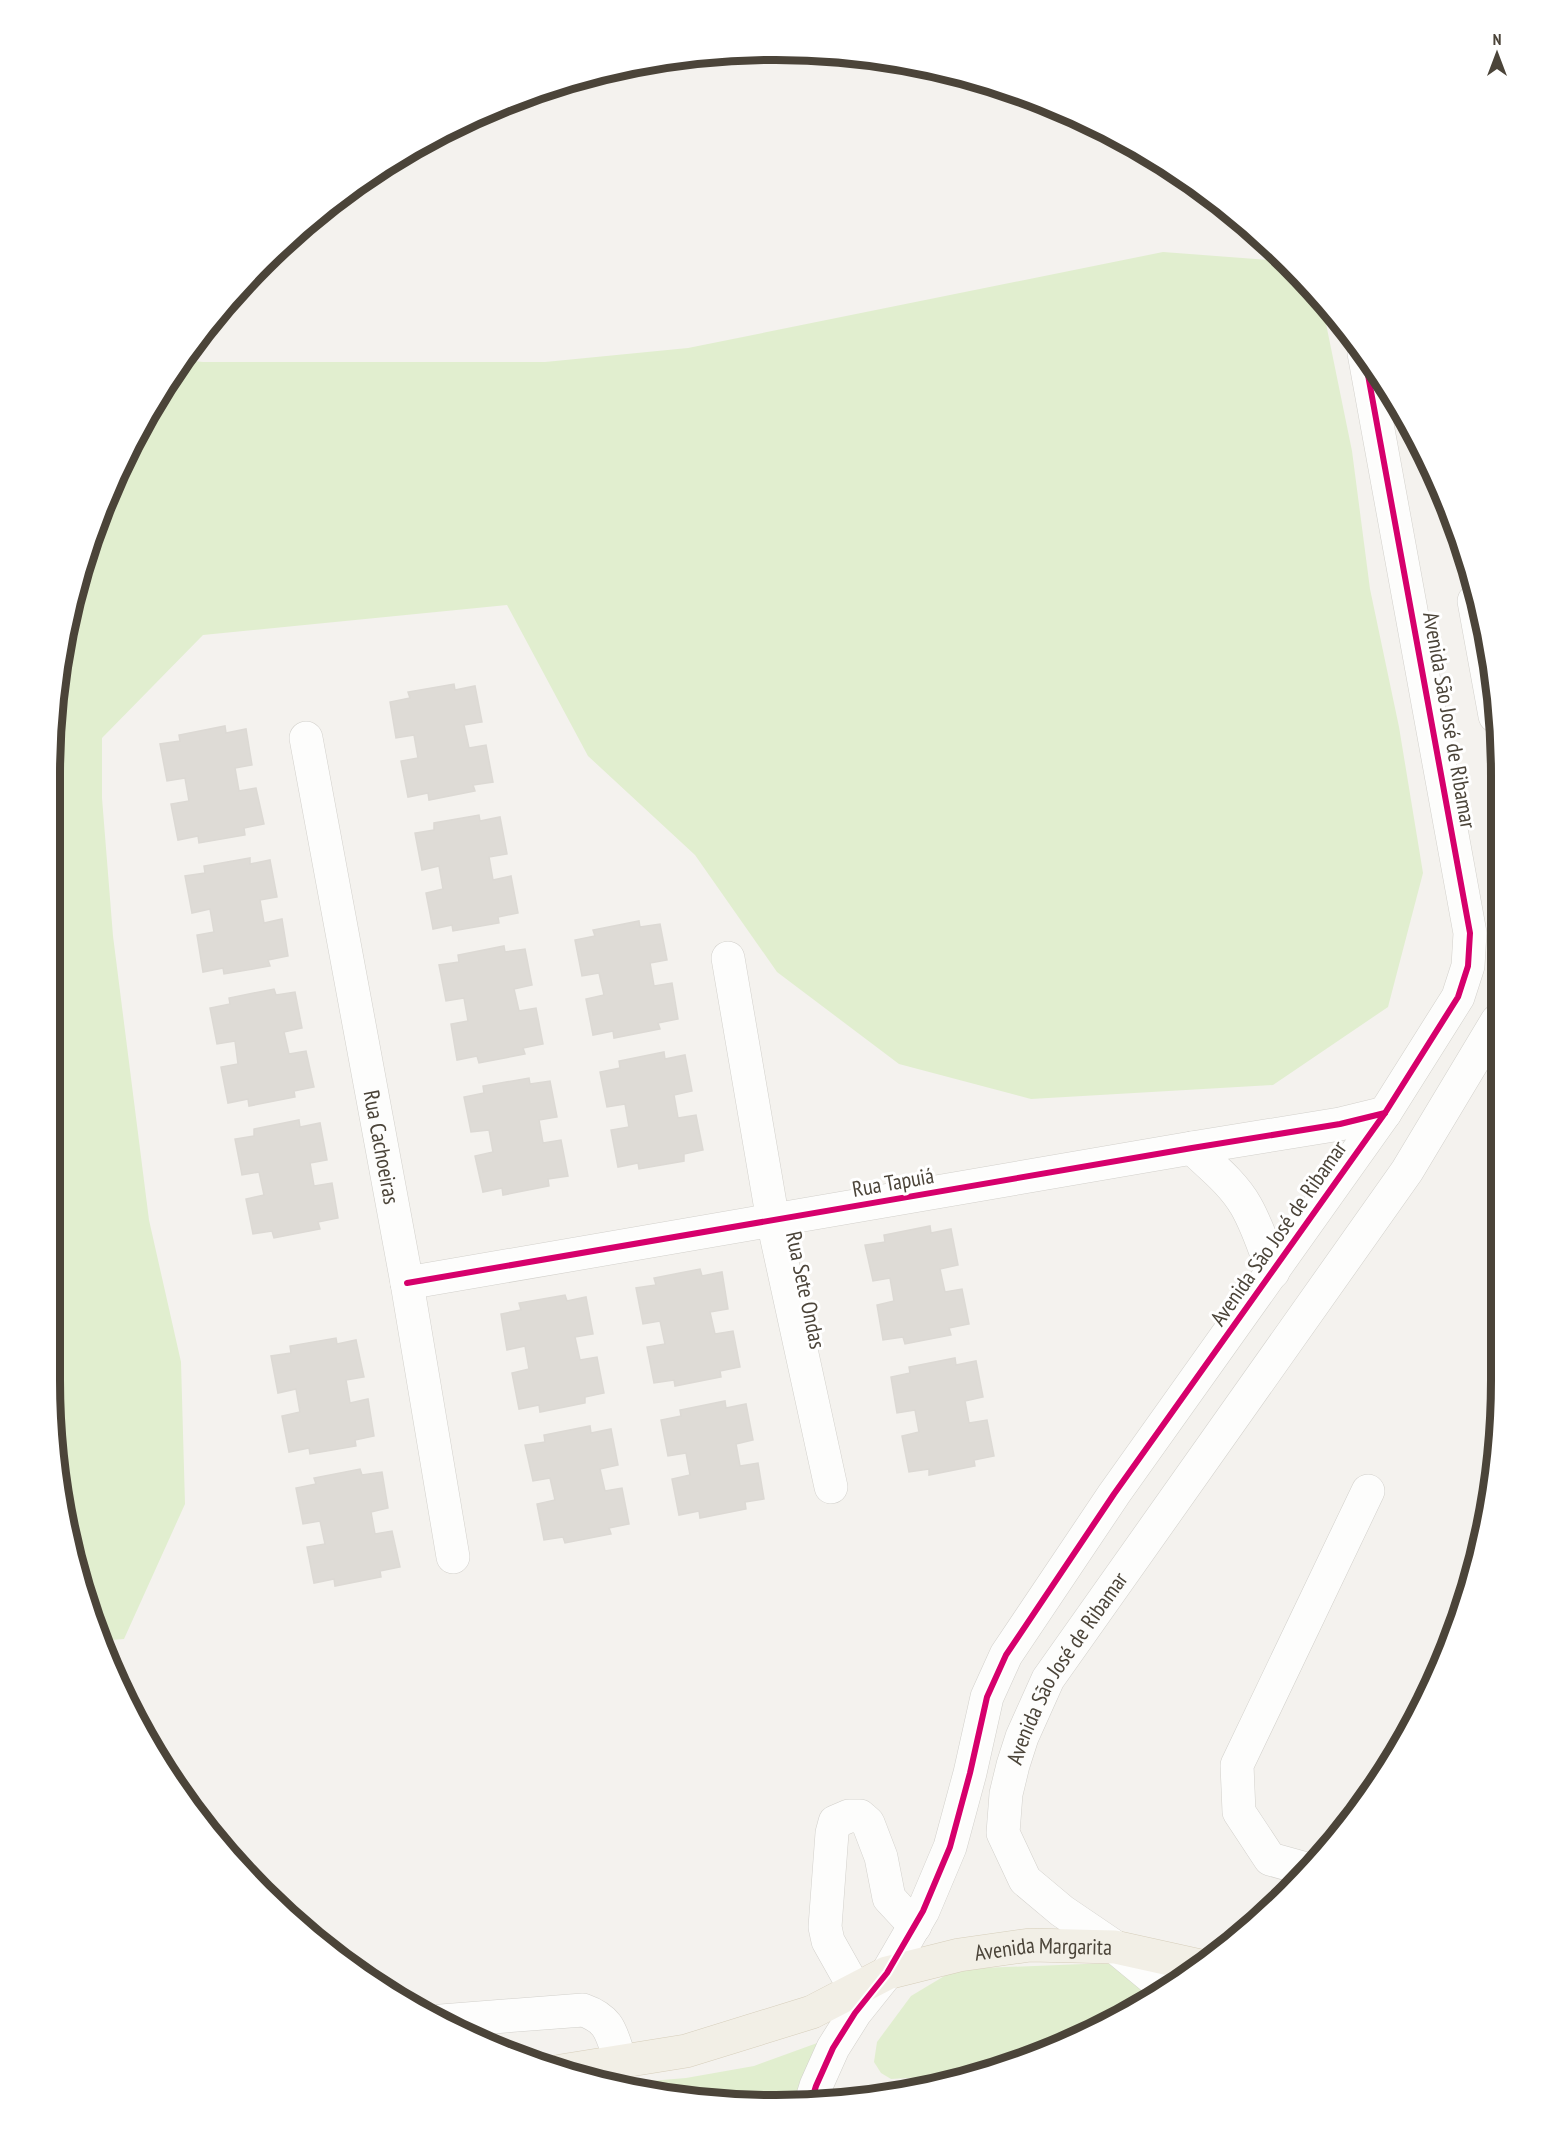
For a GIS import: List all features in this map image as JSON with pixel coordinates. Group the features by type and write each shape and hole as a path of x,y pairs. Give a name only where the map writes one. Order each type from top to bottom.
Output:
{"main road":[{"name":"Avenida Margarita","path":"582,2068 686,2051 812,2012 887,1973 959,1955 1030,1945 1115,1947 1188,1963"}],"street":[{"name":"Avenida São José de Ribamar","path":"814,2093 833,2048 855,2013 887,1973 923,1911 950,1847 987,1697 1006,1655 1114,1494 1385,1113 1458,997 1468,966 1470,933 1368,375"},
{"name":"Rua Cachoeiras","path":"306,738 407,1283 453,1557"},
{"name":"Rua Sete Ondas","path":"728,958 773,1221 831,1487"},
{"name":"Avenida São José de Ribamar","path":"1159,1983 1115,1947 1062,1911 1024,1881 1003,1833 1006,1794 1012,1765 1048,1679 1407,1172 1491,1031"},
{"name":"Rua Tapuiá","path":"407,1283 1340,1124 1385,1113"},
{"path":"1192,1148 1228,1182 1245,1204 1259,1232 1273,1272"},
{"path":"1316,1211 1359,1240"},
{"path":"1298,1867 1270,1859 1239,1812 1238,1765 1368,1491"},
{"path":"987,1697 1030,1718"},
{"path":"855,1989 828,1941 825,1927 831,1833 835,1822 849,1816 860,1816 868,1823 881,1857 889,1898 915,1926"},
{"path":"457,2020 583,2010 598,2015 608,2027 621,2062"}],"green space":[{"path":"1163,252 1270,260 1281,270 1325,318 1352,451 1370,589 1399,727 1423,873 1388,1007 1273,1085 1031,1099 899,1064 777,972 695,855 588,756 507,605 203,635 102,738 102,798 113,936 149,1220 181,1362 185,1504 124,1639 109,1640 84,1565 66,1473 62,1426 60,1380 60,776 66,682 74,636 84,590 114,502 156,418 193,361 545,362 688,348"},
{"path":"1109,1963 1153,1987 1092,2021 1049,2041 961,2071 936,2076 891,2079 881,2073 874,2062 877,2042 911,1996 956,1969"},
{"path":"820,2042 798,2094 729,2093 682,2089 641,2082 686,2078 754,2066"}],"building":[{"path":"454,684 455,690 475,686 482,722 464,725 469,748 486,745 493,782 473,785 475,791 429,800 428,793 408,797 401,761 418,758 414,735 396,738 390,702 410,698 408,692"},
{"path":"225,726 226,733 246,729 252,765 235,768 239,791 256,788 264,824 244,828 245,835 199,843 198,836 178,840 171,804 189,801 185,778 167,781 160,744 180,741 179,735"},
{"path":"479,815 480,821 500,817 507,854 489,857 493,880 511,876 518,913 498,917 499,923 453,931 452,925 433,929 426,893 443,889 439,866 422,870 415,833 434,830 434,823"},
{"path":"250,858 250,864 270,860 277,897 260,900 264,923 282,919 288,956 268,960 270,966 224,974 223,968 203,972 197,935 214,932 210,909 192,913 185,876 205,873 204,866"},
{"path":"639,921 640,927 660,924 667,960 650,963 654,986 672,983 678,1019 658,1023 660,1029 614,1038 613,1031 593,1035 586,999 604,995 599,973 582,976 575,940 595,936 593,930"},
{"path":"504,946 505,952 525,949 532,985 514,989 519,1011 536,1008 543,1044 523,1048 525,1054 479,1063 477,1056 457,1060 451,1024 468,1021 464,998 446,1001 439,965 459,962 458,955"},
{"path":"274,989 276,995 295,992 302,1028 284,1032 289,1054 306,1051 314,1087 294,1091 295,1097 249,1106 248,1099 228,1103 221,1067 238,1064 235,1041 217,1044 210,1008 230,1004 229,998"},
{"path":"664,1052 665,1059 685,1055 692,1091 674,1095 678,1118 696,1115 703,1150 684,1154 684,1161 639,1169 638,1163 618,1167 611,1130 629,1127 625,1104 607,1107 600,1072 620,1068 619,1061"},
{"path":"529,1078 530,1084 550,1081 557,1117 539,1120 543,1143 561,1140 568,1176 548,1179 549,1186 503,1195 502,1188 483,1192 475,1156 493,1152 489,1130 471,1132 464,1097 484,1093 483,1086"},
{"path":"299,1120 300,1127 320,1123 327,1160 310,1163 314,1186 332,1183 338,1218 318,1222 320,1229 274,1238 272,1231 253,1234 246,1199 264,1195 259,1172 242,1175 235,1139 254,1136 254,1129"},
{"path":"930,1226 931,1233 951,1229 958,1265 940,1269 945,1292 962,1289 969,1324 949,1328 951,1335 905,1344 903,1337 883,1340 877,1305 894,1301 890,1278 873,1281 865,1245 885,1242 884,1235"},
{"path":"700,1269 702,1276 722,1272 728,1309 710,1312 715,1334 733,1331 740,1367 720,1371 721,1377 675,1386 674,1380 654,1383 647,1347 665,1344 660,1321 643,1324 636,1288 656,1285 654,1278"},
{"path":"565,1295 567,1301 586,1297 593,1334 575,1337 580,1360 597,1357 604,1393 585,1397 585,1403 540,1412 539,1405 519,1409 512,1373 529,1369 525,1346 507,1350 501,1314 521,1310 519,1303"},
{"path":"336,1338 337,1344 356,1340 364,1377 346,1380 350,1403 368,1399 374,1436 355,1440 356,1446 310,1454 309,1448 289,1452 282,1416 300,1412 296,1389 278,1393 271,1356 291,1353 290,1346"},
{"path":"955,1358 956,1365 976,1361 983,1397 965,1401 969,1423 987,1420 994,1456 974,1460 975,1466 929,1475 929,1469 909,1472 902,1436 919,1432 915,1410 897,1413 891,1377 910,1373 909,1367"},
{"path":"725,1401 726,1408 746,1404 753,1440 736,1444 740,1466 758,1463 764,1499 745,1502 746,1509 700,1518 699,1511 679,1515 672,1479 690,1475 686,1453 668,1456 661,1420 681,1416 680,1410"},
{"path":"590,1426 591,1433 611,1429 618,1465 600,1469 605,1491 622,1488 629,1524 609,1528 611,1534 565,1543 563,1537 544,1540 537,1504 555,1500 550,1478 533,1481 525,1445 545,1442 544,1435"},
{"path":"360,1469 362,1475 382,1472 388,1508 371,1512 375,1534 392,1531 400,1567 380,1571 381,1577 335,1586 334,1579 314,1583 307,1547 325,1544 320,1521 303,1524 296,1488 316,1484 314,1478"}],"cycle path":[{"path":"814,2093 833,2048 855,2013 887,1973 923,1911 950,1847 987,1697 1006,1655 1114,1494 1385,1113 1458,997 1468,966 1470,933 1368,375"},
{"path":"407,1283 1340,1124 1385,1113"}]}
